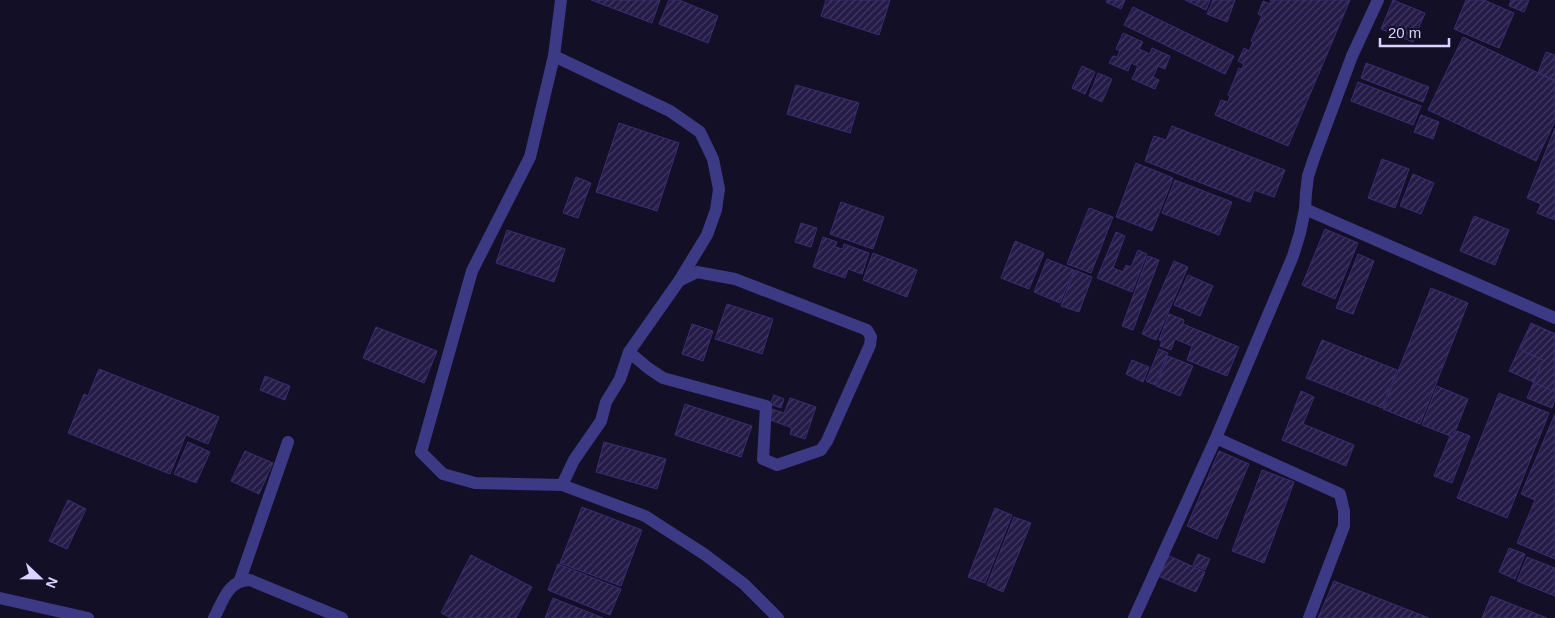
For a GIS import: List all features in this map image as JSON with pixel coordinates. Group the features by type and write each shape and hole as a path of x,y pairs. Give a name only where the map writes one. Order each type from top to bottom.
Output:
{"street":[{"path":"561,0 554,56 530,157 472,270 421,452 443,474 475,483 562,485 645,516 704,554 744,584 778,618"},
{"path":"1134,618 1216,438 1293,256 1305,209 1308,176 1352,56 1378,0"},
{"path":"554,56 670,112 700,132 713,159 719,189 716,210 707,235 629,352 620,379 606,402 601,421 574,460 562,485"},
{"path":"1305,209 1555,318"},
{"path":"629,352 648,368 664,378 766,406 763,458 778,465 821,450 827,441 870,345 871,337 868,330 735,279 697,272 678,281"},
{"path":"1216,438 1340,494 1344,511 1344,526 1309,618"},
{"path":"214,618 228,590 240,580 288,442"},
{"path":"240,580 250,580 342,618"},
{"path":"0,598 88,618"}],"building":[{"path":"591,0 660,0 652,23"},
{"path":"669,0 679,0 718,16 708,43 659,24"},
{"path":"826,0 890,0 879,35 821,16"},
{"path":"1107,0 1125,0 1121,9 1106,2"},
{"path":"1185,0 1210,0 1206,10"},
{"path":"1213,0 1235,0 1227,22 1207,14"},
{"path":"1271,0 1350,0 1288,146 1215,115 1221,100 1228,102 1230,96 1228,95 1239,68 1242,69 1244,64 1238,61 1244,48 1249,51 1253,42 1251,41 1262,16 1258,14 1263,1 1270,4"},
{"path":"1393,0 1425,13 1413,42 1381,29"},
{"path":"1466,0 1484,0 1514,13 1499,48 1454,29"},
{"path":"1511,0 1529,0 1524,12 1509,6"},
{"path":"1133,7 1234,56 1225,74 1124,25"},
{"path":"1123,33 1143,42 1139,49 1150,54 1152,48 1170,56 1165,69 1158,66 1153,77 1159,80 1155,89 1132,79 1138,66 1131,63 1128,71 1109,63 1113,56 1117,57 1120,51 1116,49"},
{"path":"1463,37 1555,81 1555,121 1536,161 1428,110"},
{"path":"1546,52 1555,55 1555,80 1538,73"},
{"path":"1366,63 1429,87 1423,102 1361,78"},
{"path":"1082,66 1095,72 1085,94 1072,88"},
{"path":"1098,73 1112,79 1102,102 1089,96"},
{"path":"1358,82 1421,106 1413,125 1351,101"},
{"path":"796,85 859,103 850,133 787,114"},
{"path":"1421,115 1439,122 1433,139 1414,132"},
{"path":"619,123 679,143 657,211 596,192"},
{"path":"1172,126 1285,170 1274,197 1254,190 1250,202 1145,161 1154,136 1166,140"},
{"path":"1555,128 1555,220 1537,213 1541,204 1527,198"},
{"path":"1382,159 1409,169 1395,208 1368,198"},
{"path":"1136,163 1173,178 1152,231 1116,217"},
{"path":"1413,174 1434,183 1421,214 1400,206"},
{"path":"576,177 591,183 578,218 563,213"},
{"path":"1175,180 1232,202 1219,235 1162,213"},
{"path":"841,202 884,217 873,249 830,234"},
{"path":"1089,208 1113,217 1091,273 1067,264"},
{"path":"1474,216 1509,230 1495,265 1460,251"},
{"path":"801,223 817,228 811,247 795,242"},
{"path":"1325,229 1358,243 1335,299 1302,285"},
{"path":"507,230 565,249 554,282 496,263"},
{"path":"1116,232 1125,236 1113,268 1123,272 1126,265 1131,267 1138,250 1147,254 1132,292 1097,278"},
{"path":"823,237 837,242 835,247 843,249 844,244 869,253 862,274 848,269 845,278 813,267"},
{"path":"1015,241 1044,253 1029,289 1001,278"},
{"path":"873,253 917,270 907,297 863,280"},
{"path":"1358,254 1374,261 1353,314 1336,308"},
{"path":"1148,256 1159,260 1133,330 1122,326"},
{"path":"1047,259 1074,270 1060,303 1034,292"},
{"path":"1174,261 1188,267 1156,340 1142,334"},
{"path":"1075,270 1092,277 1079,312 1061,306"},
{"path":"1188,275 1213,286 1200,316 1174,305"},
{"path":"1431,288 1468,303 1420,424 1383,409"},
{"path":"727,304 773,319 762,354 715,339"},
{"path":"1169,314 1184,320 1183,324 1239,347 1227,376 1187,360 1192,346 1175,339 1171,350 1160,346 1162,341 1159,340"},
{"path":"1531,323 1555,334 1555,392 1509,371"},
{"path":"692,324 713,331 703,361 682,354"},
{"path":"1532,324 1555,334 1555,400 1552,408 1527,398 1543,360 1521,350"},
{"path":"376,327 437,351 424,383 363,358"},
{"path":"1322,340 1397,370 1382,408 1306,378"},
{"path":"1159,349 1168,353 1155,385 1146,381"},
{"path":"1168,356 1193,366 1180,396 1156,386"},
{"path":"1132,360 1149,367 1143,382 1126,374"},
{"path":"99,369 219,417 208,444 186,435 170,474 68,433 84,394 88,396"},
{"path":"265,376 290,386 285,400 260,390"},
{"path":"1437,386 1468,399 1453,437 1422,425"},
{"path":"1301,391 1314,397 1303,424 1354,445 1346,466 1282,440"},
{"path":"1499,393 1549,413 1507,518 1457,498"},
{"path":"774,395 784,399 781,408 770,404"},
{"path":"790,398 816,407 805,439 790,434 792,428 768,419 772,409 784,413"},
{"path":"685,404 752,426 741,457 675,435"},
{"path":"1555,414 1555,559 1517,543 1535,500 1521,494"},
{"path":"1457,431 1470,436 1452,483 1434,476 1450,436 1454,437"},
{"path":"188,442 210,452 196,483 174,474"},
{"path":"604,442 666,459 657,489 596,472"},
{"path":"245,451 273,463 259,494 231,481"},
{"path":"1219,451 1249,464 1217,539 1187,526"},
{"path":"1262,470 1294,482 1264,563 1232,551"},
{"path":"68,500 86,509 67,549 49,541"},
{"path":"582,507 642,530 621,586 560,563"},
{"path":"995,508 1012,515 985,583 968,577"},
{"path":"1014,517 1031,523 1003,592 987,585"},
{"path":"1509,548 1525,554 1515,579 1499,572"},
{"path":"1198,554 1210,559 1205,570 1193,565"},
{"path":"471,555 532,587 516,618 451,618 441,613"},
{"path":"1167,555 1205,572 1196,592 1158,576"},
{"path":"1527,557 1555,568 1555,596 1517,581"},
{"path":"558,564 621,589 610,615 548,590"},
{"path":"1334,581 1429,618 1318,618"},
{"path":"1491,596 1547,618 1482,618"},
{"path":"553,598 603,618 545,618"}]}
